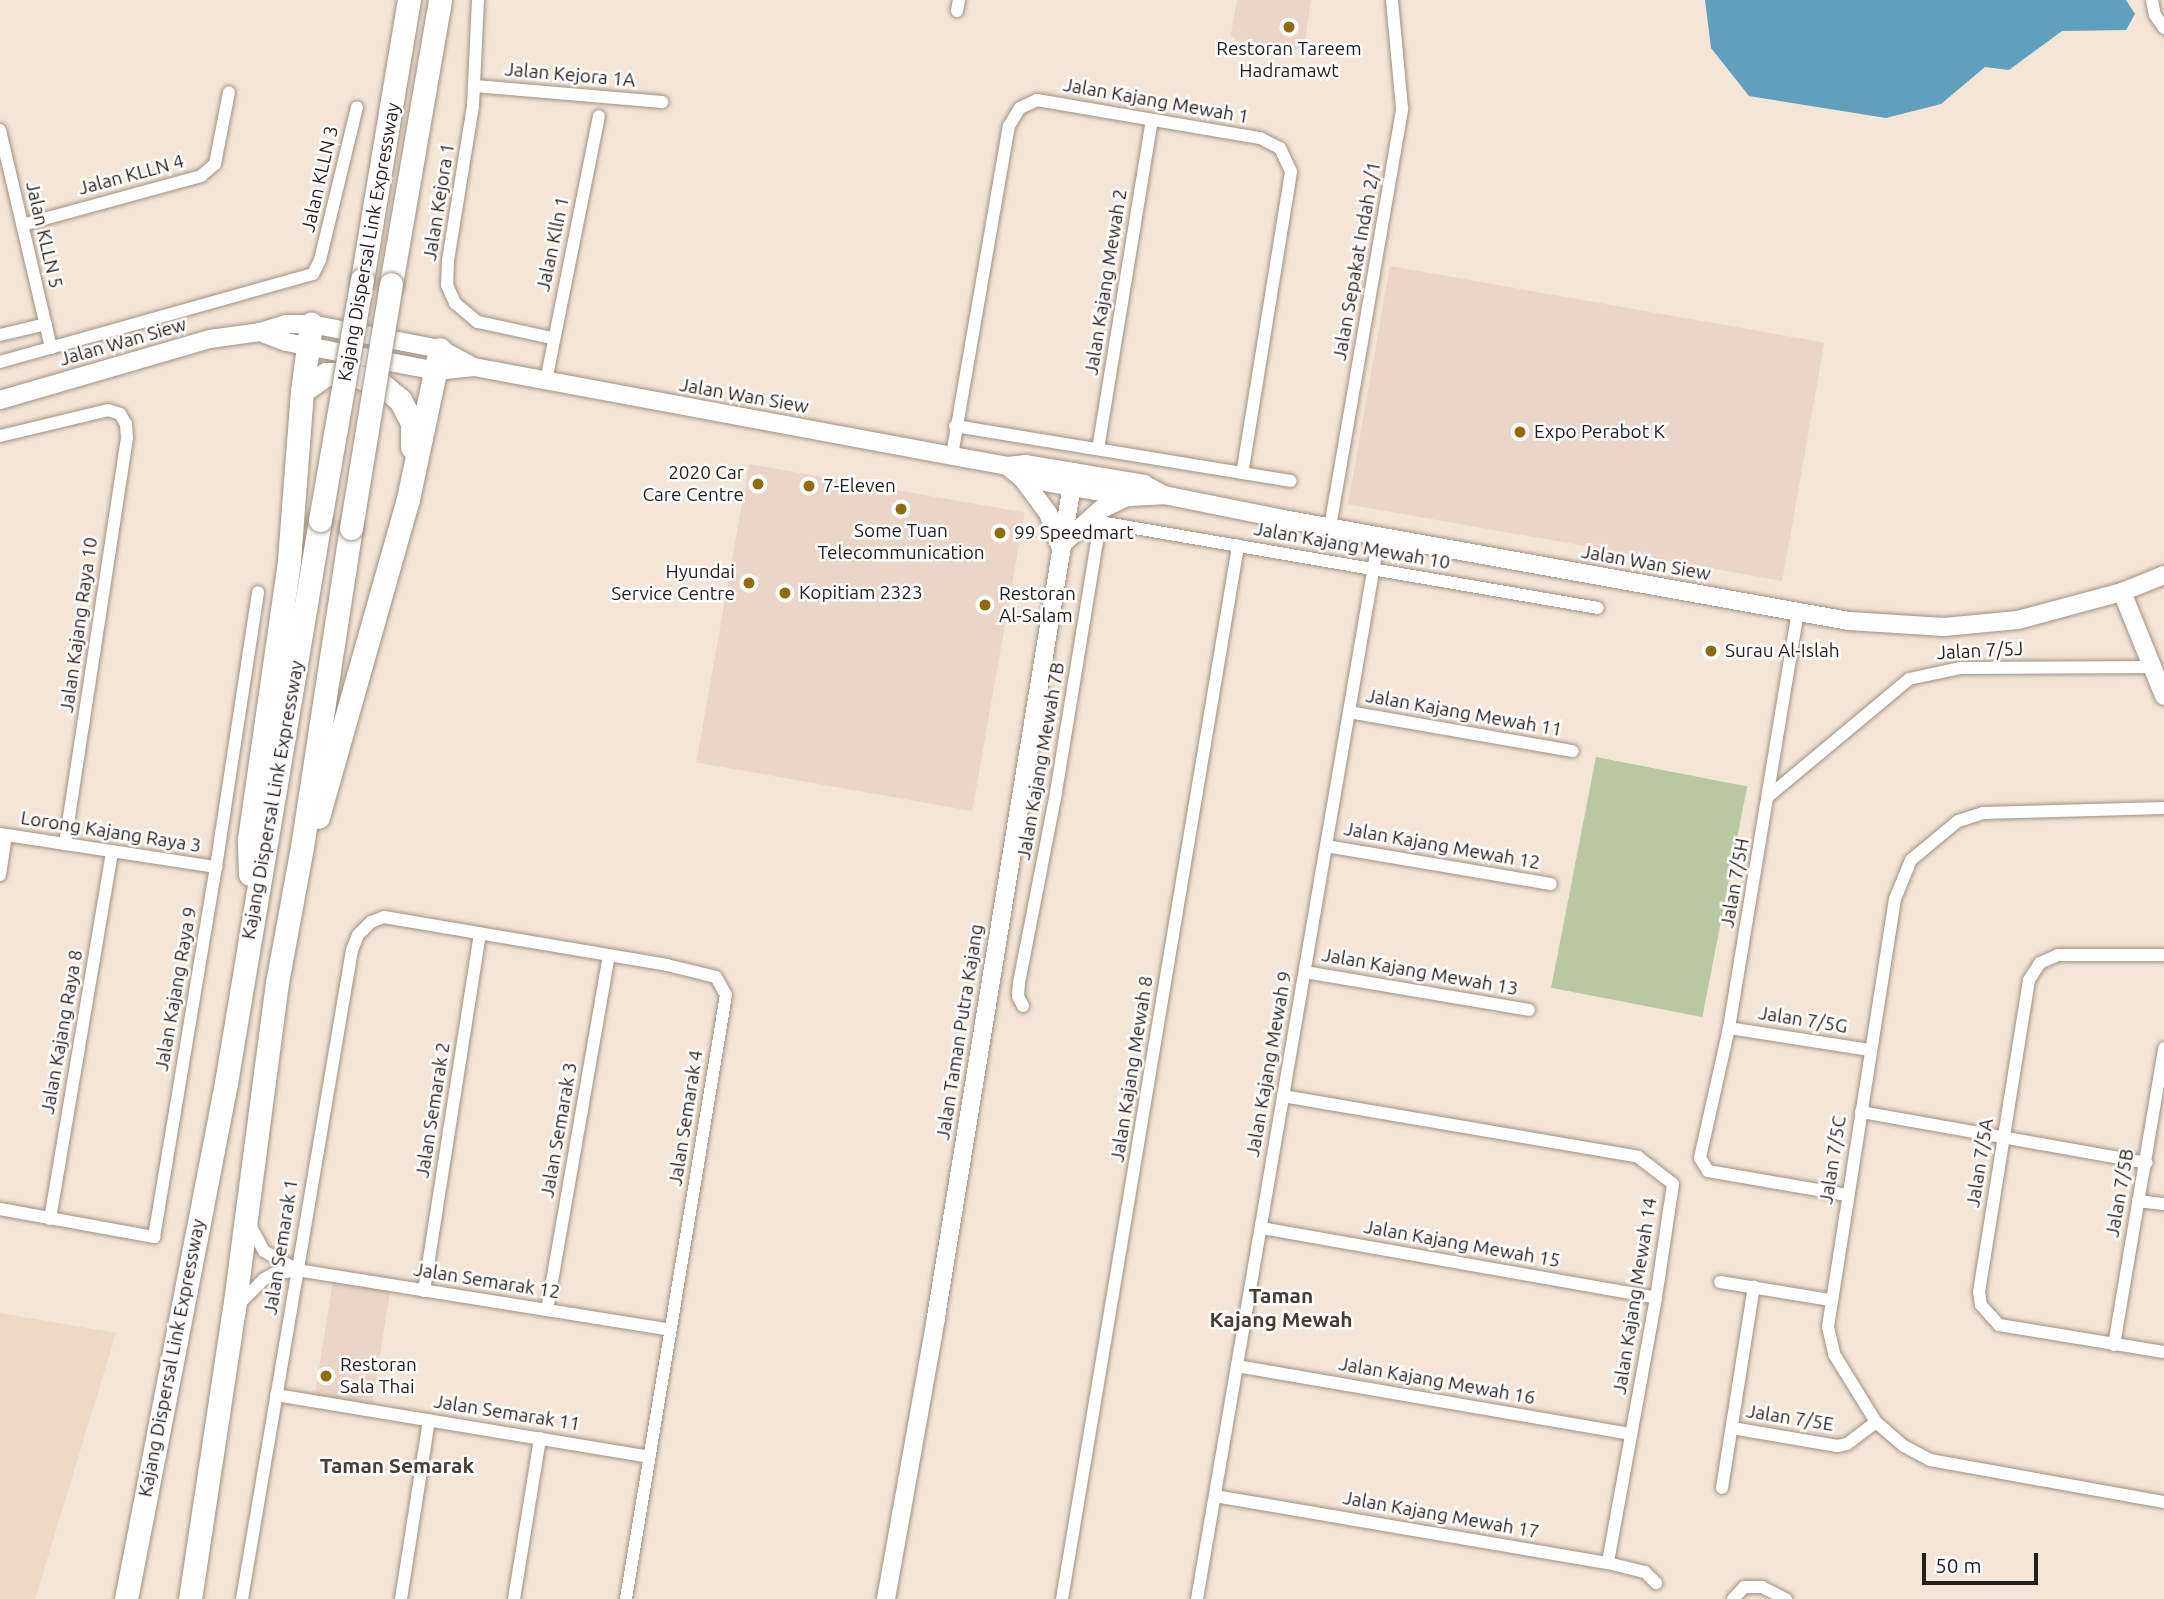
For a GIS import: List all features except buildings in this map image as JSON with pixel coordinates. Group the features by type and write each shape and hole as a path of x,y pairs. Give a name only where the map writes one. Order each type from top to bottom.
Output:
{"highway":[{"name":"Kajang Dispersal Link Expressway","path":"125,1599 196,1244 410,0"},
{"name":"Kajang Dispersal Link Expressway","path":"190,1599 234,1309 277,983 293,900 351,528 440,0"},
{"path":"252,923 249,839 289,560 302,391 310,335"},
{"path":"293,900 346,726 408,499 438,360"},
{"path":"302,391 326,374 350,374 381,384 393,392 412,423 408,499"}],"street":[{"name":"Jalan Kejora 1","path":"478,0 475,86 447,285 455,303 478,322 552,338"},
{"name":"Jalan Sepakat Indah 2/1","path":"1330,527 1402,108 1392,0"},
{"path":"2152,0 2155,15 2164,28"},
{"name":"Jalan Kejora 1A","path":"475,86 662,102"},
{"name":"Jalan KLLN 4","path":"22,225 201,176 215,164 229,92"},
{"name":"Jalan Kajang Mewah 1","path":"952,455 1009,126 1020,108 1037,100 1260,138 1280,148 1291,172 1242,473"},
{"name":"Jalan KLLN 3","path":"51,348 313,274 320,260 357,107"},
{"name":"Jalan Klln 1","path":"546,381 552,338 599,116"},
{"name":"Jalan Kajang Mewah 2","path":"1098,449 1152,121"},
{"name":"Jalan KLLN 5","path":"0,130 51,348"},
{"path":"0,335 46,324"},
{"name":"Jalan Wan Siew","path":"0,400 209,339 260,332 310,335 1007,466 1026,464 1129,497 1164,495 1379,536 1884,625 1944,627 2018,620 2122,592 2164,575"},
{"path":"0,362 51,348"},
{"name":"Jalan Kajang Raya 10","path":"0,436 108,410 120,414 126,424 127,439 65,844"},
{"path":"956,426 1291,481"},
{"name":"Jalan Wan Siew","path":"1007,466 1022,478 1144,484 1164,495"},
{"path":"1022,478 1048,513 1060,546 1100,510 1129,497"},
{"name":"Jalan Taman Putra Kajang","path":"886,1599 936,1317 1072,479"},
{"name":"Jalan Kajang Mewah 10","path":"1100,522 1598,608"},
{"name":"Jalan Kajang Mewah 7B","path":"1023,1006 1018,996 1019,982 1056,792 1100,522"},
{"name":"Jalan Kajang Mewah 9","path":"1197,1599 1379,536"},
{"name":"Jalan Kajang Mewah 8","path":"1062,1599 1238,546"},
{"name":"Jalan Kajang Raya 9","path":"1,1213 154,1237 216,867 258,592"},
{"path":"2122,592 2164,696"},
{"name":"Jalan 7/5H","path":"1798,611 1770,795 1729,1028 1700,1158 1708,1171 1847,1195"},
{"name":"Jalan 7/5J","path":"1770,795 1909,679 1960,668 2152,667"},
{"name":"Jalan Kajang Mewah 11","path":"1349,712 1573,751"},
{"name":"Jalan 7/5C","path":"2164,808 1998,811 1958,821 1912,860 1895,899 1830,1300 1828,1327 1834,1354 1876,1422 1904,1446 1930,1460 2164,1502"},
{"path":"0,875 3,834"},
{"name":"Lorong Kajang Raya 3","path":"3,834 216,867"},
{"name":"Jalan Kajang Mewah 12","path":"1326,846 1551,884"},
{"name":"Jalan Kajang Raya 8","path":"50,1219 112,851"},
{"name":"Jalan Semarak 4","path":"384,917 716,977 726,995 626,1599"},
{"name":"Jalan Semarak 1","path":"242,1599 352,950 358,935 371,922 384,917"},
{"name":"Jalan Semarak 2","path":"424,1291 480,935"},
{"name":"Jalan 7/5A","path":"2164,954 2058,955 2040,963 2029,979 1979,1293 1981,1305 1999,1325 2164,1352"},
{"name":"Jalan Semarak 3","path":"547,1310 609,956"},
{"name":"Jalan Kajang Mewah 13","path":"1304,972 1529,1010"},
{"name":"Jalan 7/5G","path":"1729,1028 1870,1050"},
{"name":"Jalan 7/5B","path":"2114,1345 2164,1048"},
{"name":"Jalan Kajang Mewah 14","path":"1283,1096 1638,1157 1673,1184 1656,1298 1608,1563"},
{"path":"1861,1112 2146,1163"},
{"path":"2138,1201 2164,1204"},
{"name":"Jalan Semarak 12","path":"246,1214 264,1251 297,1270"},
{"name":"Jalan Kajang Mewah 15","path":"1261,1228 1656,1298"},
{"name":"Jalan Semarak 12","path":"234,1309 264,1279 273,1274 297,1270 670,1330"},
{"path":"1720,1282 1830,1300"},
{"path":"1723,1488 1754,1287"},
{"name":"Jalan Kajang Mewah 16","path":"1237,1366 1632,1434"},
{"name":"Jalan Semarak 11","path":"276,1395 649,1457"},
{"path":"401,1599 429,1420"},
{"name":"Jalan 7/5E","path":"1732,1428 1837,1446 1847,1444 1876,1422"},
{"path":"514,1599 540,1438"},
{"name":"Jalan Kajang Mewah 17","path":"1215,1496 1608,1563 1645,1572 1656,1583"},
{"path":"1733,1599 1744,1587 1762,1587 1786,1599"}],"shaded area":[{"path":"1237,0 1311,0 1305,41 1300,48 1291,51 1236,41 1231,34"},
{"path":"1390,266 1824,343 1782,581 1348,504"},
{"path":"749,464 1025,513 972,811 696,762"},
{"path":"333,1281 390,1290 372,1405 315,1396"},
{"path":"0,1313 116,1333 35,1599 0,1599"}],"green space":[{"path":"1596,757 1747,786 1702,1017 1551,988"}],"water":[{"path":"1705,0 2126,0 2135,14 2126,30 2062,31 2009,70 1985,67 1941,104 1886,118 1749,96 1711,48"}],"place":[{"name":"Restoran Tareem Hadramawt","path":"1289,27"},
{"name":"Expo Perabot K","path":"1520,432"},
{"name":"2020 Car Care Centre","path":"758,484"},
{"name":"7-Eleven","path":"809,486"},
{"name":"Some Tuan Telecommunication","path":"901,509"},
{"name":"99 Speedmart","path":"1000,533"},
{"name":"Hyundai Service Centre","path":"749,583"},
{"name":"Kopitiam 2323","path":"785,593"},
{"name":"Restoran Al-Salam","path":"985,605"},
{"name":"Surau Al-Islah","path":"1711,651"},
{"name":"Restoran Sala Thai","path":"326,1376"}],"district":[{"name":"Taman Kajang Mewah","path":"1281,1307"},
{"name":"Taman Semarak","path":"397,1465"}]}
